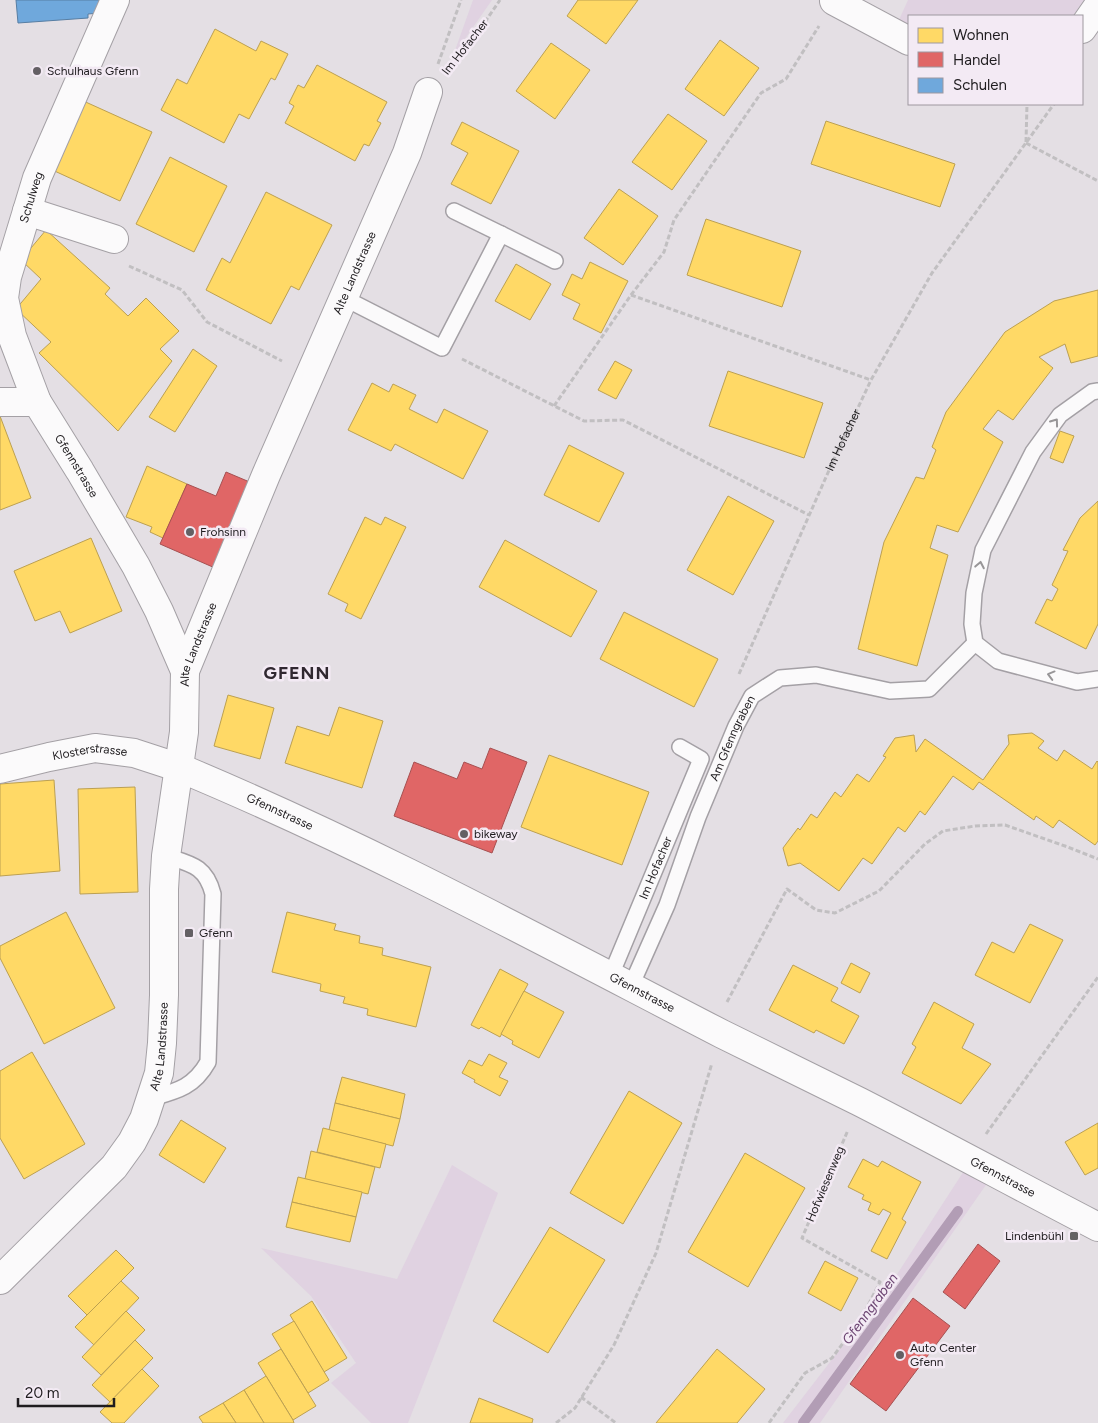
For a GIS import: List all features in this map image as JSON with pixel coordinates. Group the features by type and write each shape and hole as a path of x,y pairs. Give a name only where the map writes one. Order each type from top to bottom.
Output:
{"street":[{"name":"Schulweg","path":"37,402 12,336 4,298 7,277 37,178 115,0"},
{"path":"834,1 908,40"},
{"path":"1083,28 1098,6"},
{"name":"Alte Landstrasse","path":"0,1280 114,1168 132,1142 152,1098 159,1072 162,1043 166,856 184,732 185,671 262,484 407,153 428,92"},
{"path":"27,211 114,239"},
{"path":"0,402 37,402"},
{"name":"Gfennstrasse","path":"37,402 136,566 159,611 185,671"},
{"name":"Klosterstrasse","path":"0,769 95,748 134,753 180,768"},
{"name":"Gfennstrasse","path":"180,768 380,858 477,906 717,1031 860,1102 1098,1227"}],"lane":[{"path":"454,211 554,261"},
{"path":"344,298 442,348 500,234"},
{"path":"1098,391 1092,392 1060,415 1033,452 983,550 974,594 972,624 975,643 998,661 1077,682 1098,679"},
{"name":"Am Gfenngraben","path":"621,981 667,905 698,817 736,726 752,696 780,678 816,675 890,691 929,689 975,643"},
{"name":"Im Hofacher","path":"621,981 701,759 680,748"},
{"path":"152,1098 180,1090 202,1073 208,1062 213,894 211,884 206,875 198,868 166,856"}],"path":[{"path":"428,92 461,0"},
{"name":"Im Hofacher","path":"428,92 463,54 500,0"},
{"path":"554,406 631,295 664,252 674,220 761,93 786,79 834,1"},
{"path":"1027,105 1026,143 1098,181"},
{"name":"Im Hofacher","path":"737,679 834,458 871,380 932,273 1053,105"},
{"path":"114,239 106,256 182,290 207,322 309,376"},
{"path":"631,295 871,380"},
{"path":"442,348 584,421 623,420 809,515"},
{"path":"556,1423 575,1408 614,1345 656,1253 717,1031 787,889 816,910 834,913 879,891 925,844 942,830 974,826 1005,825 1098,859"},
{"path":"971,1160 986,1135 1098,977"},
{"name":"Hofwiesenweg","path":"770,1423 805,1373 832,1358 861,1319 880,1282 802,1238 860,1102"},
{"path":"581,1397 616,1423"}],"shaded area":[{"path":"473,0 492,0 453,56"},
{"path":"908,0 1084,0 1074,15 908,15 908,27 898,22"},
{"path":"971,1160 995,1172 820,1423 783,1423 894,1279"},
{"path":"452,1165 498,1193 408,1423 371,1423 331,1383 356,1363 311,1296 261,1248 397,1279"}],"building: Wohnen":[{"path":"578,0 638,0 606,44 567,16"},
{"path":"215,29 256,51 261,41 288,54 275,80 271,78 249,119 239,114 224,143 161,110 177,79 187,84"},
{"path":"720,40 759,68 724,116 685,89"},
{"path":"551,43 590,70 555,119 516,91"},
{"path":"317,65 387,102 377,121 381,123 369,146 364,144 355,161 285,123 294,106 289,103 298,85 304,88"},
{"path":"79,99 152,132 120,201 48,168"},
{"path":"668,114 707,141 672,190 632,162"},
{"path":"826,121 955,164 940,207 811,164"},
{"path":"462,122 519,151 491,204 451,184 468,153 451,144"},
{"path":"170,157 227,186 194,252 136,224"},
{"path":"619,189 658,216 623,265 584,238"},
{"path":"266,192 332,225 299,290 291,286 271,324 206,290 222,258 230,263"},
{"path":"706,219 801,251 782,307 687,275"},
{"path":"46,230 110,288 105,294 128,316 146,298 179,331 160,349 172,361 118,431 39,353 51,342 16,309 41,279 21,260"},
{"path":"590,262 628,281 601,333 573,319 580,304 562,295 572,274 582,279"},
{"path":"516,264 551,284 530,320 495,301"},
{"path":"1098,290 1098,356 1071,363 1065,344 1039,357 1053,368 1013,420 998,410 983,429 1003,442 958,532 937,525 930,548 948,555 917,666 858,649 884,542 916,477 924,479 936,450 932,447 946,412 1005,332 1054,301"},
{"path":"193,349 217,366 175,432 149,417"},
{"path":"615,361 632,370 616,399 598,390"},
{"path":"728,371 823,403 804,458 709,426"},
{"path":"372,383 389,392 393,384 416,395 409,409 437,423 444,409 488,431 463,479 395,444 391,451 348,430"},
{"path":"0,416 31,498 0,510"},
{"path":"1060,431 1074,436 1063,463 1050,458"},
{"path":"569,445 624,473 599,522 544,495"},
{"path":"147,466 187,484 163,538 150,532 152,527 126,517"},
{"path":"728,496 774,521 733,595 687,570"},
{"path":"1098,501 1098,624 1086,649 1035,623 1047,599 1052,601 1058,589 1052,585 1068,551 1063,550 1080,518"},
{"path":"365,517 381,525 385,517 406,527 361,619 345,611 348,604 328,594"},
{"path":"91,538 122,611 70,633 60,611 35,621 14,571"},
{"path":"505,540 597,591 571,637 479,587"},
{"path":"624,612 718,659 694,707 600,659"},
{"path":"228,695 274,708 260,759 214,746"},
{"path":"339,707 383,721 362,788 285,763 297,726 329,736"},
{"path":"1032,733 1044,741 1038,748 1057,761 1064,750 1092,769 1098,762 1098,841 1095,845 1059,820 1053,828 1036,816 1034,820 979,782 973,790 953,776 925,815 920,811 905,832 898,827 872,864 863,858 839,891 800,863 788,866 783,848 798,828 800,830 811,814 817,818 835,792 841,797 857,774 869,782 886,757 883,756 895,738 914,735 916,752 925,739 983,780 1009,744 1008,735"},
{"path":"549,755 649,792 622,865 521,827"},
{"path":"54,780 60,871 0,876 0,784"},
{"path":"135,787 138,892 80,894 78,789"},
{"path":"66,912 115,1008 44,1044 0,958 0,946"},
{"path":"287,912 336,924 334,930 360,936 359,943 383,948 382,955 431,967 416,1027 367,1015 368,1009 343,1003 345,997 320,991 321,984 272,972"},
{"path":"1030,924 1063,940 1030,1003 975,975 992,942 1014,953"},
{"path":"851,963 870,973 860,993 841,983"},
{"path":"793,965 838,988 831,1001 859,1016 844,1044 816,1030 814,1033 769,1010"},
{"path":"500,969 528,984 500,1037 481,1027 479,1029 471,1025"},
{"path":"524,991 564,1012 539,1058 512,1044 513,1041 501,1034"},
{"path":"934,1002 974,1024 962,1048 991,1064 961,1104 902,1073 916,1047 912,1044"},
{"path":"32,1052 85,1144 24,1179 0,1138 0,1071"},
{"path":"489,1054 507,1063 499,1077 508,1081 500,1096 462,1073 469,1060 482,1066"},
{"path":"342,1077 405,1094 400,1119 335,1103"},
{"path":"629,1091 682,1123 623,1224 570,1193"},
{"path":"335,1103 400,1119 393,1146 329,1130"},
{"path":"181,1120 226,1148 204,1183 159,1155"},
{"path":"1098,1123 1098,1168 1085,1175 1065,1142"},
{"path":"323,1128 386,1144 380,1168 317,1152"},
{"path":"311,1151 375,1167 368,1194 305,1179"},
{"path":"745,1153 805,1188 748,1287 688,1252"},
{"path":"863,1159 878,1167 882,1161 921,1182 902,1219 906,1222 887,1259 871,1251 891,1213 883,1209 879,1215 868,1210 871,1203 862,1199 864,1195 848,1187"},
{"path":"298,1177 362,1192 356,1217 292,1202"},
{"path":"292,1202 356,1217 350,1242 286,1227"},
{"path":"550,1227 605,1260 548,1353 493,1321"},
{"path":"116,1250 134,1268 87,1315 68,1296"},
{"path":"825,1261 858,1278 841,1311 808,1293"},
{"path":"121,1281 139,1298 94,1345 75,1327"},
{"path":"312,1301 347,1358 324,1372 290,1315"},
{"path":"126,1311 145,1330 101,1375 82,1357"},
{"path":"294,1321 329,1380 308,1393 272,1334"},
{"path":"135,1340 153,1358 110,1402 92,1385"},
{"path":"281,1349 316,1406 293,1420 258,1363"},
{"path":"717,1349 765,1389 737,1423 656,1423"},
{"path":"142,1369 159,1386 124,1423 112,1423 100,1412"},
{"path":"266,1376 294,1423 264,1423 244,1390"},
{"path":"244,1390 264,1423 236,1423 223,1403"},
{"path":"479,1398 533,1419 532,1423 470,1423"},
{"path":"223,1403 236,1423 203,1423 199,1417"}],"building: Handel":[{"path":"226,472 252,483 215,568 160,544 187,484 216,496"},
{"path":"490,748 527,762 492,853 394,816 414,762 457,779 464,762 482,769"},
{"path":"978,1244 1000,1261 965,1309 943,1292"},
{"name":"Auto Center Gfenn","path":"913,1298 950,1326 886,1411 850,1384"}],"building: Schulen":[{"path":"16,0 99,0 100,13 88,14 88,18 18,23"}],"waterway":[{"name":"Gfenngraben","path":"803,1423 958,1211"}],"place":[{"name":"Schulhaus Gfenn","path":"37,71"},
{"name":"Frohsinn","path":"190,532"},
{"name":"bikeway","path":"464,834"},
{"name":"Gfenn","path":"189,933"},
{"name":"Lindenbühl","path":"1074,1236"},
{"name":"Auto Center Gfenn","path":"900,1355"}],"district":[{"name":"GFENN","path":"297,673"}]}
